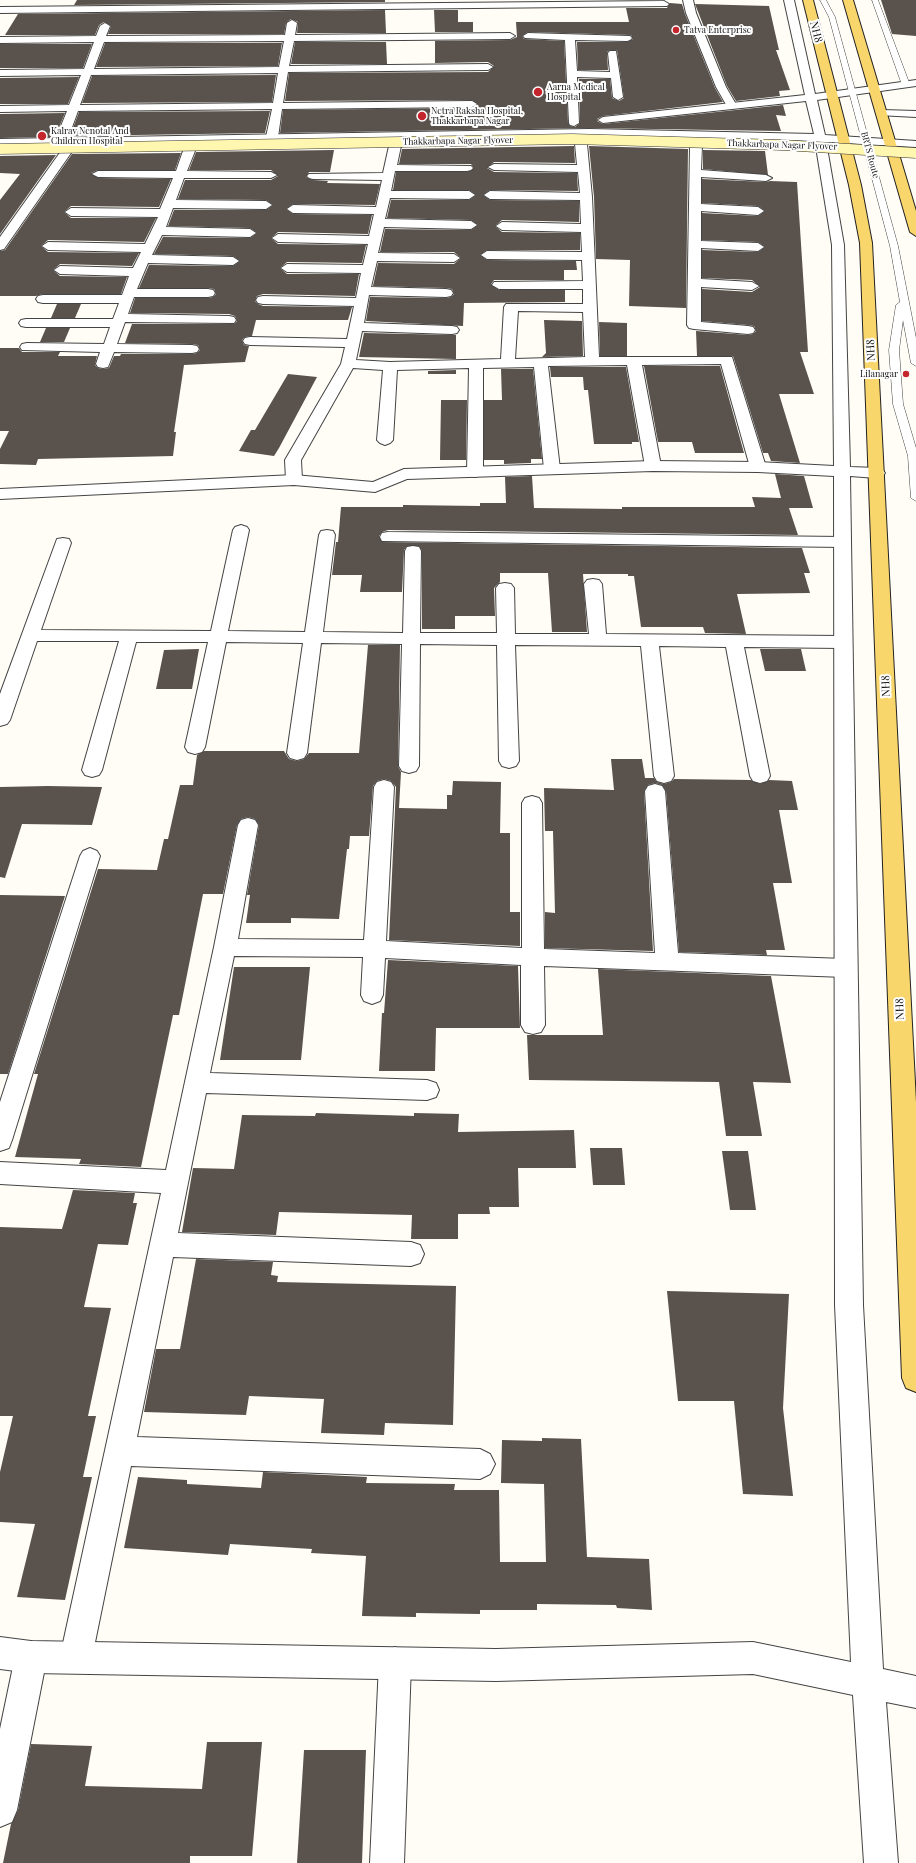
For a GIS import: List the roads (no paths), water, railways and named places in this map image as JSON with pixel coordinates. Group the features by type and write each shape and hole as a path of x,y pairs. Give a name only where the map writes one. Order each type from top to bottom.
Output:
{"main road":[{"name":"NH8","path":"808,0 821,96 845,146 855,185 866,243 916,1378"},
{"path":"848,0 916,232"},
{"name":"Thakkarbapa Nagar Flyover","path":"0,146 572,136 782,141 916,149"},
{"name":"Thakkarbapa Nagar Flyover","path":"0,150 572,139 782,145 916,153"}],"street":[{"path":"688,0 691,13 721,88 732,106"},
{"path":"789,0 821,96 821,145 838,245 843,542 845,968 849,1305 868,1682 881,1863"},
{"path":"569,2 569,15"},
{"path":"0,10 113,4 569,2 664,4"},
{"path":"272,136 285,70 295,3"},
{"path":"61,140 101,39 113,4"},
{"path":"0,40 510,36"},
{"path":"528,36 627,38"},
{"path":"570,37 574,123"},
{"path":"613,53 618,97"},
{"path":"0,73 488,67"},
{"path":"572,74 616,75"},
{"path":"481,132 732,106 911,84"},
{"path":"0,109 472,104"},
{"path":"882,113 916,114"},
{"path":"481,132 482,144"},
{"path":"0,142 481,132 690,134 845,146 866,141 916,144"},
{"path":"0,154 482,144 696,146 821,145"},
{"path":"581,144 586,197 592,361"},
{"path":"294,480 293,460 348,364 394,146"},
{"path":"696,146 694,325 748,330"},
{"path":"845,146 870,155 916,156"},
{"path":"103,364 128,296 158,231 181,175 189,151"},
{"path":"0,246 65,153"},
{"path":"494,167 583,169"},
{"path":"312,176 467,168"},
{"path":"696,173 766,178"},
{"path":"98,174 271,175"},
{"path":"384,194 469,195"},
{"path":"490,196 586,197"},
{"path":"71,212 266,205"},
{"path":"695,206 758,211"},
{"path":"293,209 471,225"},
{"path":"502,226 587,228"},
{"path":"158,231 250,233"},
{"path":"278,238 375,240"},
{"path":"695,244 758,247"},
{"path":"48,246 233,261"},
{"path":"486,255 588,256"},
{"path":"287,268 454,258"},
{"path":"60,270 138,272"},
{"path":"694,283 752,286"},
{"path":"499,285 589,285"},
{"path":"43,299 208,293"},
{"path":"263,300 446,293"},
{"path":"508,364 511,307 590,308"},
{"path":"26,322 229,320"},
{"path":"355,326 452,330"},
{"path":"250,341 352,342"},
{"path":"27,347 192,349"},
{"path":"348,364 390,366 592,361 634,362 727,360 758,467"},
{"path":"541,362 552,469"},
{"path":"634,362 653,466"},
{"path":"474,472 476,364"},
{"path":"384,440 390,366"},
{"path":"0,494 294,480 375,488 404,474 653,466 758,467 877,473"},
{"path":"195,747 241,530"},
{"path":"297,753 327,535"},
{"path":"388,537 843,542"},
{"path":"0,720 63,543"},
{"path":"409,766 410,638 413,551"},
{"path":"593,584 598,640"},
{"path":"505,588 509,761"},
{"path":"30,635 843,642"},
{"path":"92,770 129,636"},
{"path":"649,640 660,783 667,962"},
{"path":"734,641 760,776"},
{"path":"372,995 384,787"},
{"path":"532,803 533,1025"},
{"path":"76,1657 225,946 248,825"},
{"path":"0,1140 90,856"},
{"path":"225,946 374,950 845,968"},
{"path":"196,1083 427,1090"},
{"path":"0,1173 175,1182"},
{"path":"162,1244 411,1254"},
{"path":"119,1451 480,1464"},
{"path":"0,1810 15,1655 496,1665 753,1658 916,1692"},
{"path":"387,1863 396,1664"}],"lane":[{"name":"BRTS Route","path":"823,0 832,17 894,246 916,363"},
{"name":"BRTS Route","path":"832,0 832,17"},
{"path":"875,0 911,84"},
{"name":"BRTS Route","path":"902,294 894,350 898,404 913,456"},
{"path":"916,436 913,456 916,498"}],"place":[{"name":"Tatva Enterprise","path":"676,30"},
{"name":"Aarna Medical Hospital","path":"538,92"},
{"name":"Netra Raksha Hospital, Thakkarbapa Nagar","path":"422,116"},
{"name":"Kalrav Nenotal And Children Hospital","path":"42,136"},
{"name":"Lilanagar","path":"906,374"}]}
